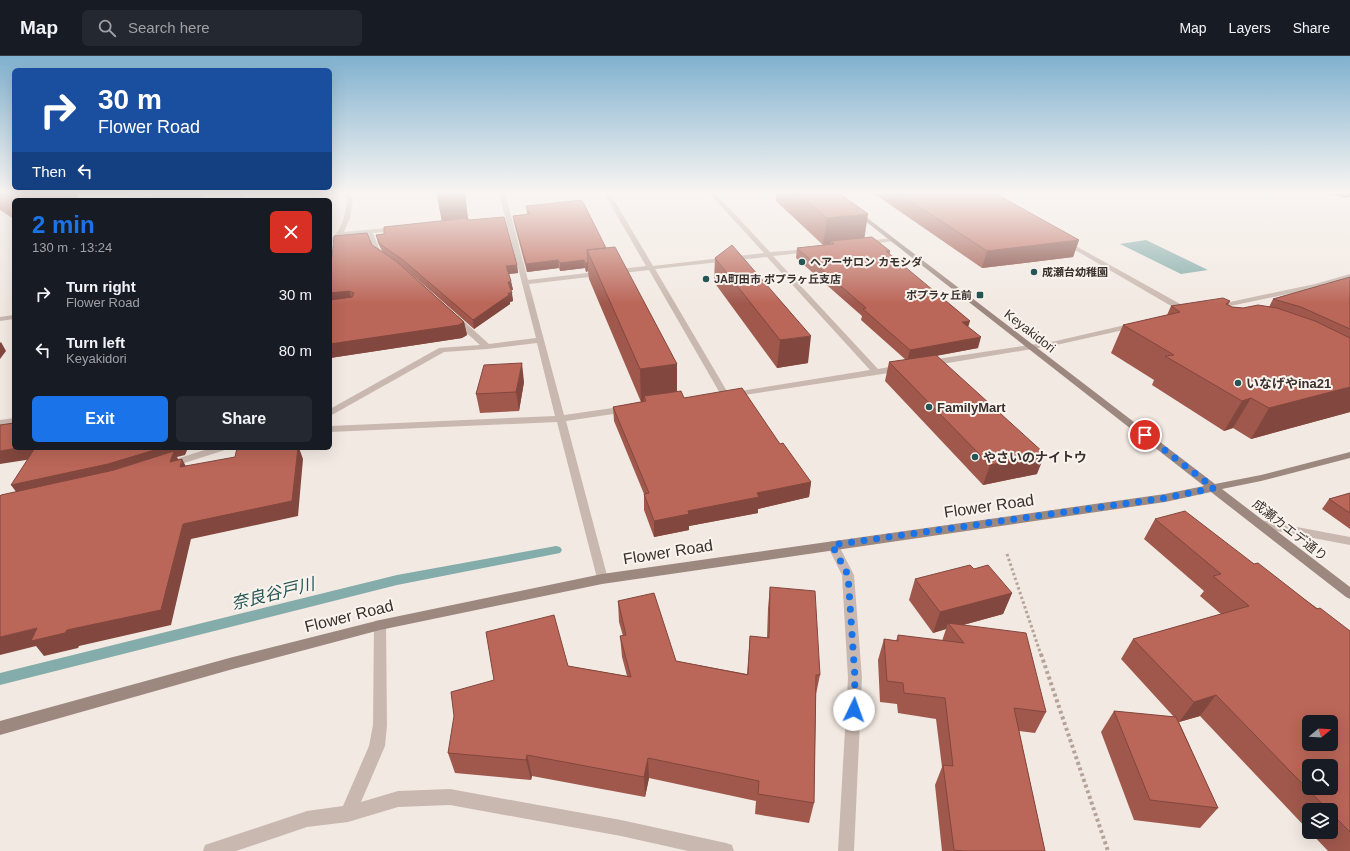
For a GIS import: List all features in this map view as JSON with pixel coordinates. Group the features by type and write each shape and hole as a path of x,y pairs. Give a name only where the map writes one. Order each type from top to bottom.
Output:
{"street":[{"path":"332,241 341,234 343,230"},
{"path":"341,234 388,230"},
{"path":"509,230 525,282 559,419 602,579"},
{"path":"629,230 652,268 721,395 906,367"},
{"path":"747,230 876,372"},
{"name":"Keyakidori","path":"879,230 1214,488"},
{"path":"369,232 378,254 390,262"},
{"path":"1059,239 1188,312"},
{"path":"857,244 892,240"},
{"path":"525,282 813,249"},
{"path":"1210,308 1316,286 1350,276"},
{"path":"1316,286 1330,291"},
{"path":"448,312 487,347"},
{"path":"0,319 12,317"},
{"path":"922,365 1032,347 1141,323"},
{"path":"332,412 442,350 487,347 539,340"},
{"path":"332,428 559,419 638,407"},
{"path":"0,423 12,421"},
{"path":"162,467 214,450"},
{"name":"Flower Road","path":"0,728 233,663 380,625 602,579 1165,498 1261,478 1350,455"},
{"name":"成瀬カエデ通り","path":"1214,488 1350,594"},
{"path":"1260,524 1350,541"},
{"path":"832,545 848,575 855,678 846,851"},
{"path":"348,814 377,746 380,725 380,625"},
{"path":"211,851 307,819 348,814 398,799 450,797 590,822 726,851"}],"path":[{"path":"1008,554 1108,851"}],"water":[{"path":"1146,240 1208,270 1181,274 1120,244"}],"building":[{"path":"384,230 508,230 517,265 506,266 511,281 508,282 512,293 508,293 509,295 473,320 403,260 380,244 376,235 384,234"},
{"path":"517,230 597,230 606,248 587,250 588,263 585,263 584,260 560,263 558,260 526,264"},
{"path":"955,230 1061,230 1079,240 987,251"},
{"path":"367,233 372,245 396,261 464,322 459,325 332,344 332,300 352,297 354,293 349,291 332,293 332,257 334,236"},
{"path":"872,237 890,251 886,251 970,321 962,322 981,337 910,350 863,309 866,308 797,248 834,244 831,241"},
{"path":"732,245 811,336 780,340 715,258"},
{"path":"615,247 677,364 640,369 587,250"},
{"path":"1350,277 1350,329 1301,307 1273,299"},
{"path":"1223,298 1230,301 1226,304 1232,307 1243,308 1258,305 1277,308 1315,321 1350,338 1350,387 1269,408 1251,398 1242,401 1165,356 1174,355 1123,325 1180,312 1171,306"},
{"path":"936,355 1045,454 990,465 889,362"},
{"path":"522,363 516,392 476,394 484,365"},
{"path":"742,388 780,444 783,443 811,482 757,493 759,497 688,511 689,514 654,521 644,494 649,493 613,407 646,401 644,396 681,391 684,398"},
{"path":"12,423 12,449 0,451 0,425"},
{"path":"34,450 154,450 108,464 11,485"},
{"path":"237,450 298,450 292,501 183,524 161,610 67,630 65,633 31,641 37,628 0,637 1,495 114,470 174,451 170,462 182,459 180,467 235,457"},
{"path":"1350,493 1350,513 1329,499"},
{"path":"1185,511 1254,564 1258,563 1317,609 1320,608 1350,631 1350,832 1338,820 1338,803 1321,803 1313,795 1338,795 1338,759 1302,759 1302,783 1216,695 1194,702 1133,639 1249,606 1213,576 1221,574 1155,519"},
{"path":"970,565 974,569 988,565 1012,593 940,612 915,579"},
{"path":"770,587 815,591 820,675 816,675 814,803 758,794 759,781 648,758 644,777 527,755 526,760 448,753 454,716 451,692 494,680 486,632 554,615 568,666 631,677 620,636 626,635 618,601 654,593 676,661 748,675 750,636 769,638"},
{"path":"948,623 1026,633 1046,712 1014,708 1045,851 954,850 943,765 953,766 945,698 904,693 903,683 887,681 884,639 898,641 898,635 964,643"},
{"path":"1114,711 1176,717 1218,808 1150,800"}],"waterway":[{"name":"奈良谷戸川","path":"0,679 397,580 556,550"}],"place":[{"name":"ヘアーサロン カモシダ","path":"802,262"},
{"name":"成瀬台幼稚園","path":"1034,272"},
{"name":"JA町田市 ポプラヶ丘支店","path":"706,279"},
{"name":"ポプラヶ丘前","path":"980,295"},
{"name":"いなげやina21","path":"1238,383"},
{"name":"FamilyMart","path":"929,407"},
{"name":"やさいのナイトウ","path":"975,457"}],"route":[{"path":"854,710 855,678 848,575 832,545 1165,498 1214,488 1145,435"}]}
